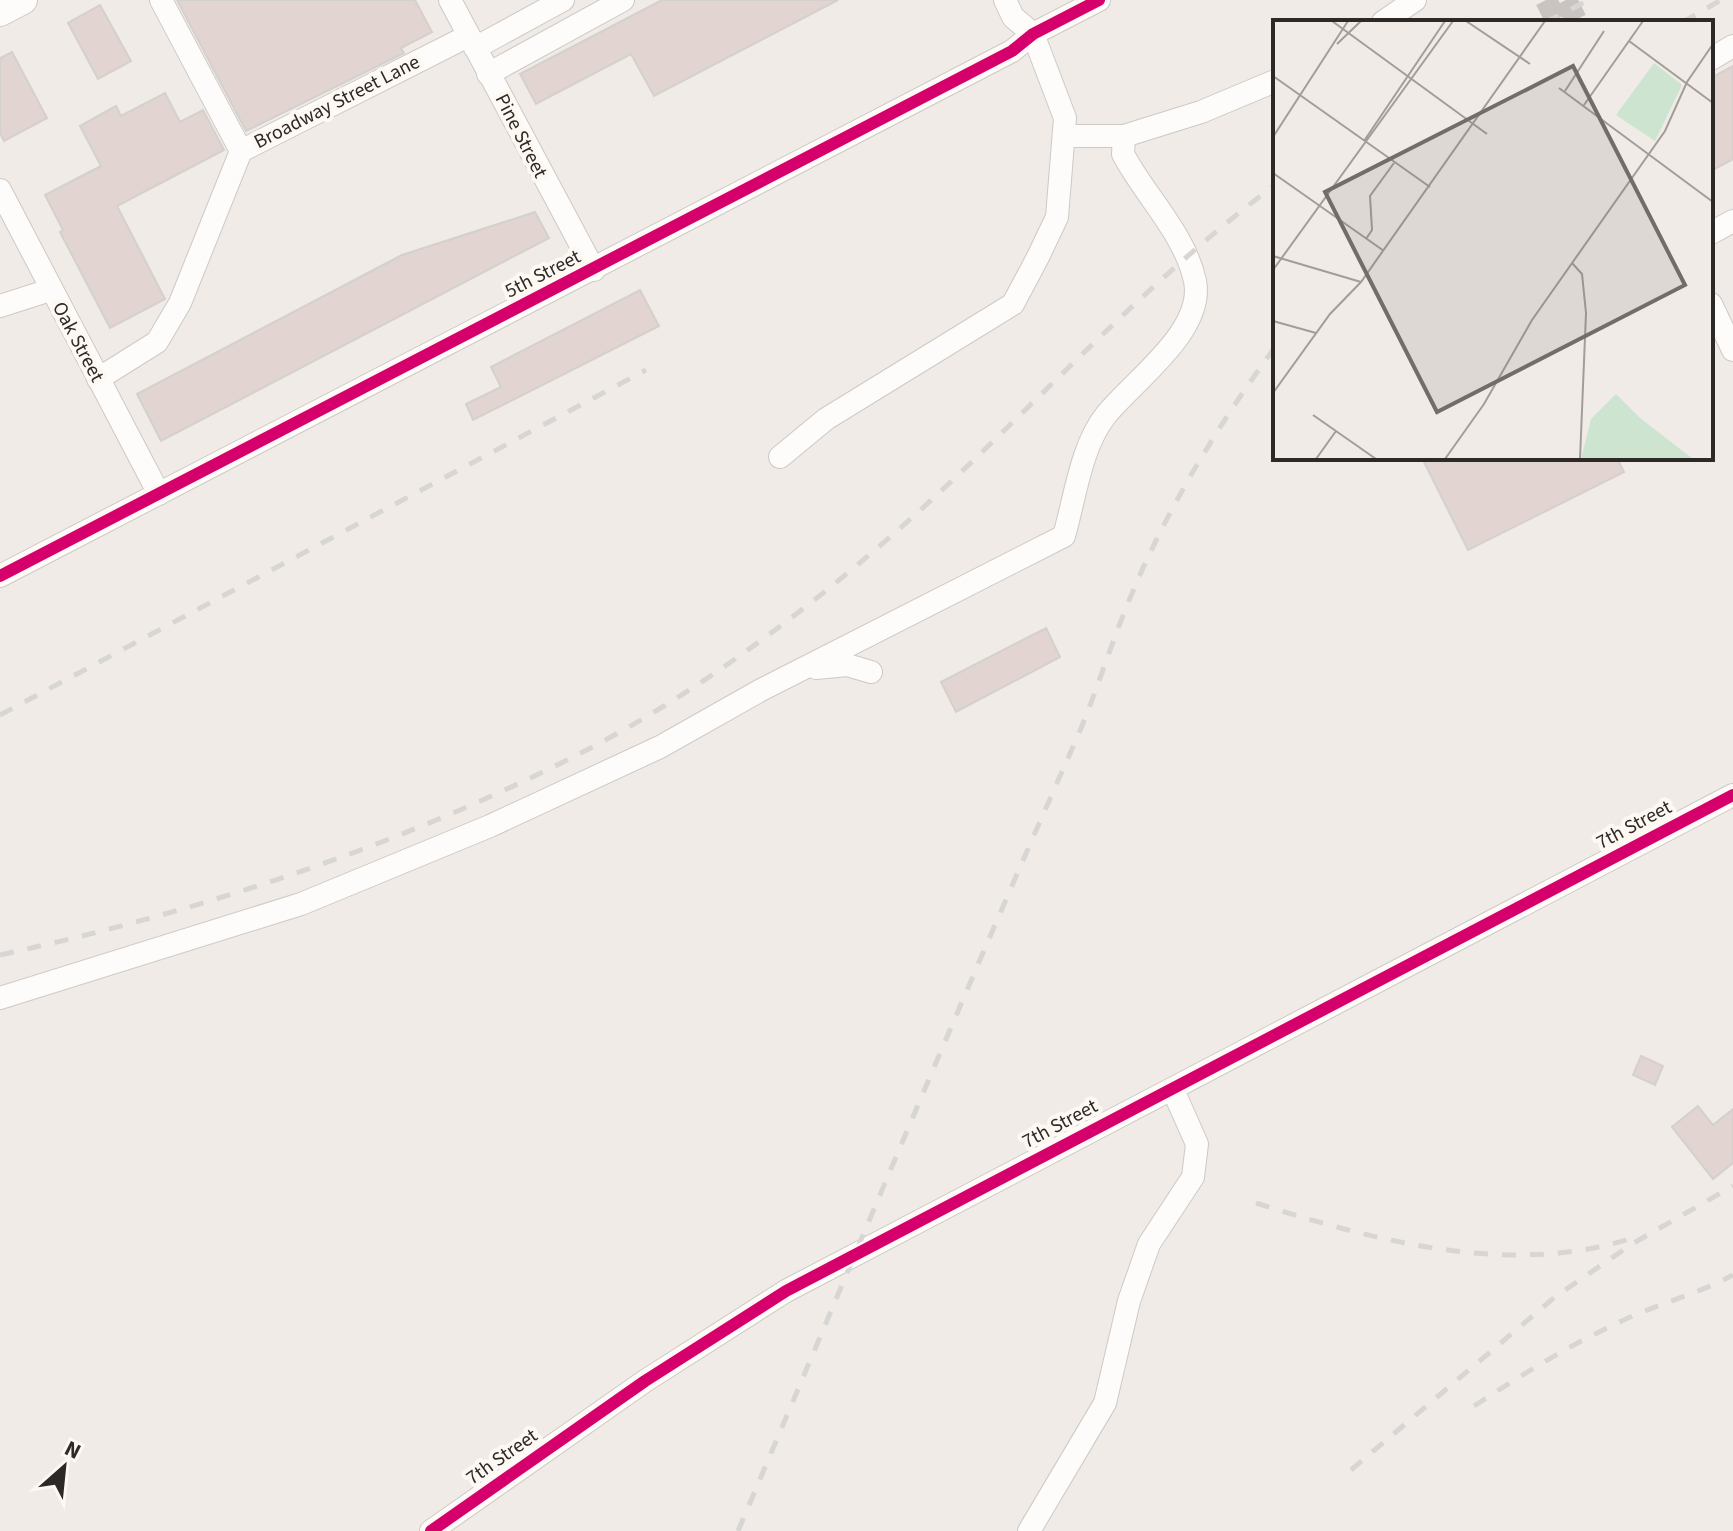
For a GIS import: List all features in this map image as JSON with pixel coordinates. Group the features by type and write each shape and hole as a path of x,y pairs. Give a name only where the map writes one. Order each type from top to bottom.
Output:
{"main road":[{"path":"0,12 23,0"}],"street":[{"path":"161,0 241,151"},
{"name":"Pine Street","path":"450,0 594,270"},
{"name":"Broadway Street Lane","path":"98,379 157,342 180,303 241,151 563,0"},
{"path":"488,74 623,0"},
{"path":"780,457 826,419 1013,304 1057,217 1066,136 1065,118 1033,34 1013,17 1005,0"},
{"name":"5th Street","path":"0,576 1012,51 1033,34 1099,0"},
{"path":"1386,20 1415,0"},
{"path":"1713,58 1733,46"},
{"path":"1066,136 1124,136 1201,112 1273,82"},
{"path":"0,998 301,904 490,826 631,760 1064,536 1089,450 1104,418 1182,333 1193,306 1196,284 1186,257 1123,154 1124,136"},
{"name":"Oak Street","path":"0,190 159,494"},
{"path":"1713,232 1733,221"},
{"path":"0,306 50,290"},
{"path":"1713,308 1733,350"},
{"path":"796,672 847,665 871,672"},
{"name":"7th Street","path":"431,1531 645,1381 786,1291 1733,795"},
{"path":"1029,1531 1105,1403 1129,1301 1149,1244 1193,1177 1197,1144 1173,1090"}],"building":[{"path":"177,0 415,0 432,32 401,48 404,53 246,131"},
{"path":"662,0 838,0 654,96 631,54 536,104 520,74"},
{"path":"100,5 131,61 98,79 68,23"},
{"path":"12,52 47,118 4,141 0,133 0,58"},
{"path":"1733,66 1733,159 1713,170 1713,77"},
{"path":"165,93 180,122 203,110 224,150 117,206 165,299 110,328 60,232 63,230 45,195 101,166 80,126 116,106 121,116"},
{"path":"535,212 549,238 161,441 137,394 402,255"},
{"path":"640,290 659,326 473,420 466,404 501,387 491,367"},
{"path":"1423,460 1618,460 1624,472 1468,550"},
{"path":"1046,628 1060,657 956,712 941,682"},
{"path":"1641,1056 1663,1066 1655,1085 1633,1075"},
{"path":"1698,1106 1713,1125 1733,1109 1733,1163 1713,1179 1672,1127"}],"tunnel":[{"path":"1546,0 1556,20"},
{"path":"1566,0 1576,20"}],"railway":[{"path":"1550,20 1589,0"},
{"path":"1686,20 1721,0"},
{"path":"0,955 148,919 294,874 366,848 506,789 575,756 665,705 753,646 877,548 961,473 1136,303 1273,187"},
{"path":"738,1531 945,1041 1080,732 1141,573 1192,473 1273,350"},
{"path":"0,715 646,370"},
{"path":"1351,1470 1555,1297 1632,1244 1733,1186"},
{"path":"1256,1203 1394,1241 1489,1254 1536,1255 1583,1250 1629,1239"},
{"path":"1474,1406 1604,1329 1733,1275"}],"cycle path":[{"path":"0,576 1012,51 1033,34 1099,0"},
{"path":"431,1531 645,1381 786,1291 1733,795"}]}
